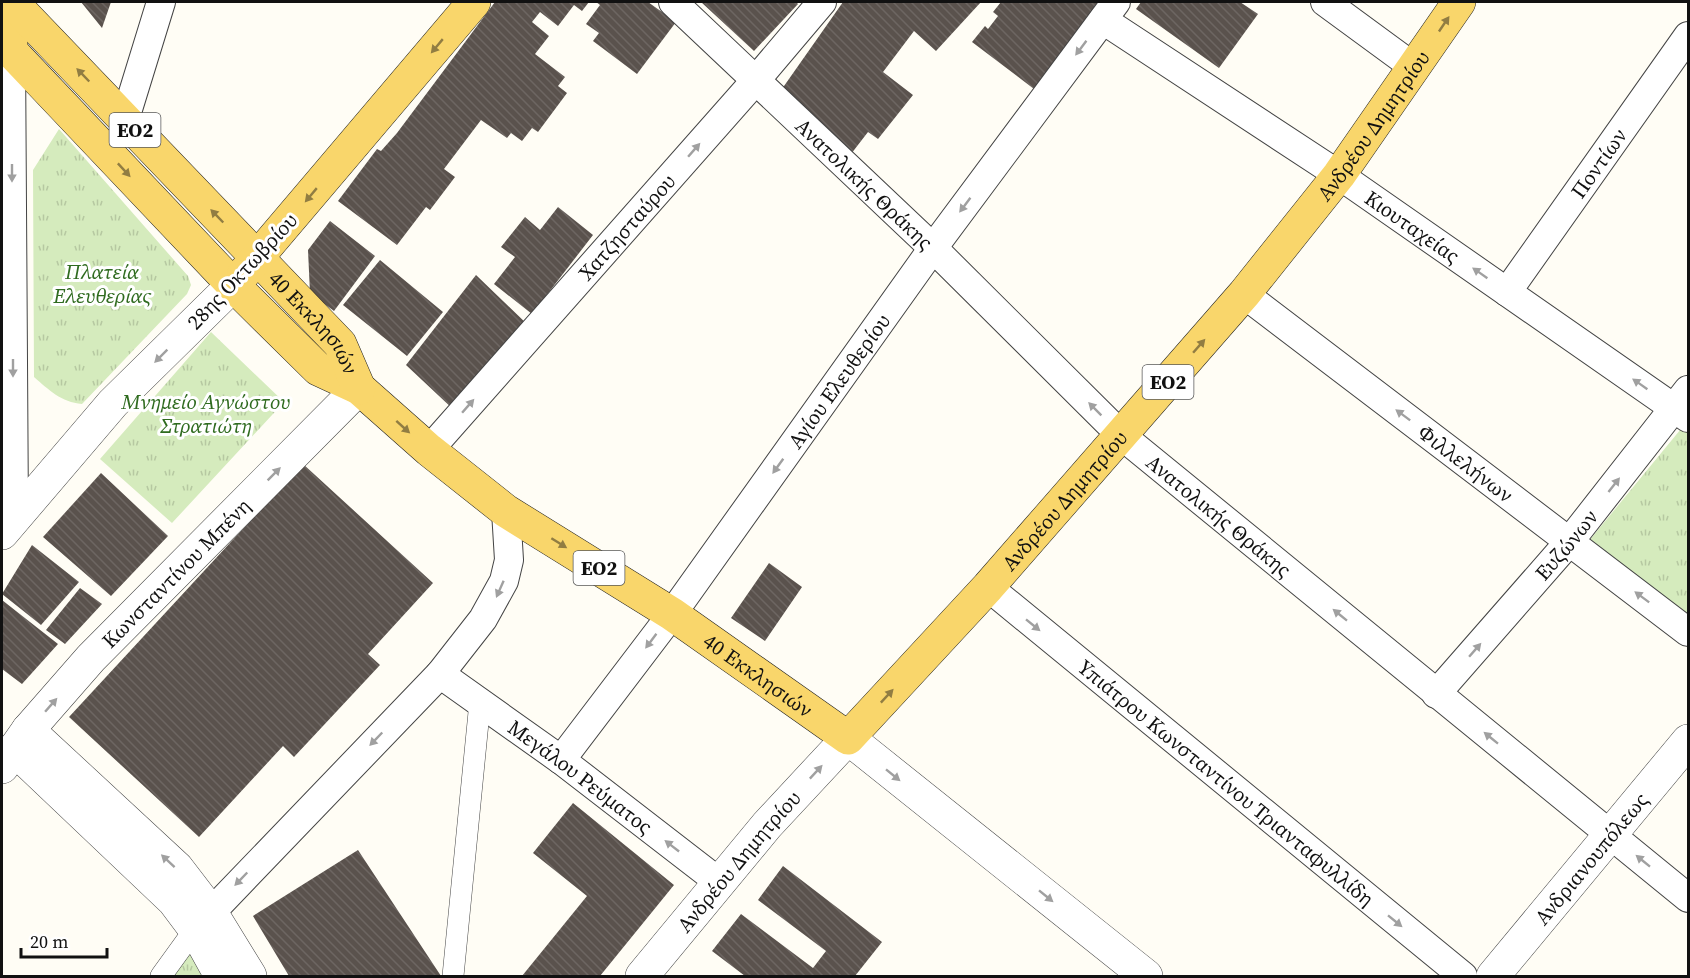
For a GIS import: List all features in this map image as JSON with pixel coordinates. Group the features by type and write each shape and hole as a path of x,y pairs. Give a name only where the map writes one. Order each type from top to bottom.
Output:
{"main road":[{"name":"ΕΟ2","path":"11,2 11,51"},
{"name":"40 Εκκλησιών","path":"11,2 340,344 359,388"},
{"name":"28ης Οκτωβρίου","path":"233,285 474,2"},
{"name":"Ανδρέου Δημητρίου","path":"848,738 988,587 1244,294 1339,176 1459,2"},
{"name":"40 Εκκλησιών","path":"11,51 233,285 318,369 359,388 429,450 506,511 672,614 848,738"}],"street":[{"path":"125,120 161,2"},
{"name":"Ανατολικής Θράκης","path":"673,2 933,248 1122,436 1689,898"},
{"name":"Χατζησταύρου","path":"429,450 756,80 822,2"},
{"path":"1325,2 1414,68"},
{"name":"Κιουταχείας","path":"1109,11 1339,176 1508,292 1684,405"},
{"name":"Αγίου Ελευθερίου","path":"561,760 672,614 933,248 1109,11"},
{"name":"Ποντίων","path":"1508,292 1689,36"},
{"path":"8,525 7,297 11,51"},
{"name":"28ης Οκτωβρίου","path":"8,525 113,403 233,285"},
{"name":"Φιλλελήνων","path":"1244,294 1689,632"},
{"name":"Κωνσταντίνου Μπένη","path":"15,749 91,658 359,388"},
{"name":"Ευζώνων","path":"1436,694 1569,542 1684,405"},
{"path":"161,976 202,920 440,674 483,619 504,581 509,560 506,511"},
{"name":"Υπιάτρου Κωνσταντίνου Τριανταφυλλίδη","path":"988,587 1463,976"},
{"name":"Μεγάλου Ρεύματος","path":"440,674 561,760 719,882"},
{"path":"453,976 480,702"},
{"name":"Ανδρέου Δημητρίου","path":"642,976 719,882 848,738"},
{"name":"40 Εκκλησιών","path":"848,738 1146,976"},
{"name":"Ανδριανουπόλεως","path":"1493,976 1689,741"},
{"path":"15,749 161,888 202,920 250,976"},
{"path":"202,920 221,976"}],"green space":[{"name":"Πλατεία Ελευθερίας","path":"59,129 188,276 191,285 187,294 82,404 62,398 34,377 33,170"},
{"name":"Μνημείο Αγνώστου Στρατιώτη","path":"211,332 284,402 172,523 100,459"},
{"path":"1685,424 1688,427 1688,618 1588,542"},
{"path":"195,929 223,976 163,976"}],"building":[{"path":"81,2 111,2 102,28"},
{"path":"495,2 589,2 582,11 574,5 558,26 540,12 532,22 549,36 535,54 565,77 558,86 567,93 538,132 532,128 522,141 511,133 507,138 481,120 444,169 455,177 430,210 426,207 397,245 338,201 377,149 381,151 397,133"},
{"path":"596,2 648,2 676,22 637,74 593,41 599,33 586,24 600,5"},
{"path":"701,2 796,2 798,4 754,51"},
{"path":"843,2 981,2 936,51 914,31 883,72 913,95 878,139 868,132 851,154 777,96"},
{"path":"1001,2 1100,2 1034,89 972,42 985,26 988,29 998,16 993,12"},
{"path":"1141,2 1240,2 1258,14 1219,68 1136,9"},
{"path":"558,207 593,235 532,314 494,284 515,257 501,247 525,217 540,230"},
{"path":"330,221 375,256 334,311 310,293 308,250"},
{"path":"380,260 443,312 407,356 343,305"},
{"path":"476,275 529,326 454,410 406,365"},
{"path":"303,464 433,583 368,654 380,665 294,757 283,746 199,837 69,717"},
{"path":"101,473 168,536 111,596 43,537"},
{"path":"32,545 79,582 41,625 2,594"},
{"path":"769,563 802,587 765,641 731,618"},
{"path":"80,588 102,604 65,644 46,630"},
{"path":"2,600 58,644 22,684 2,669"},
{"path":"573,803 674,885 600,976 522,976 587,896 533,853"},
{"path":"358,850 441,976 289,976 253,916"},
{"path":"783,866 882,942 855,976 745,976 712,951 741,914 813,968 826,951 758,900"}]}
